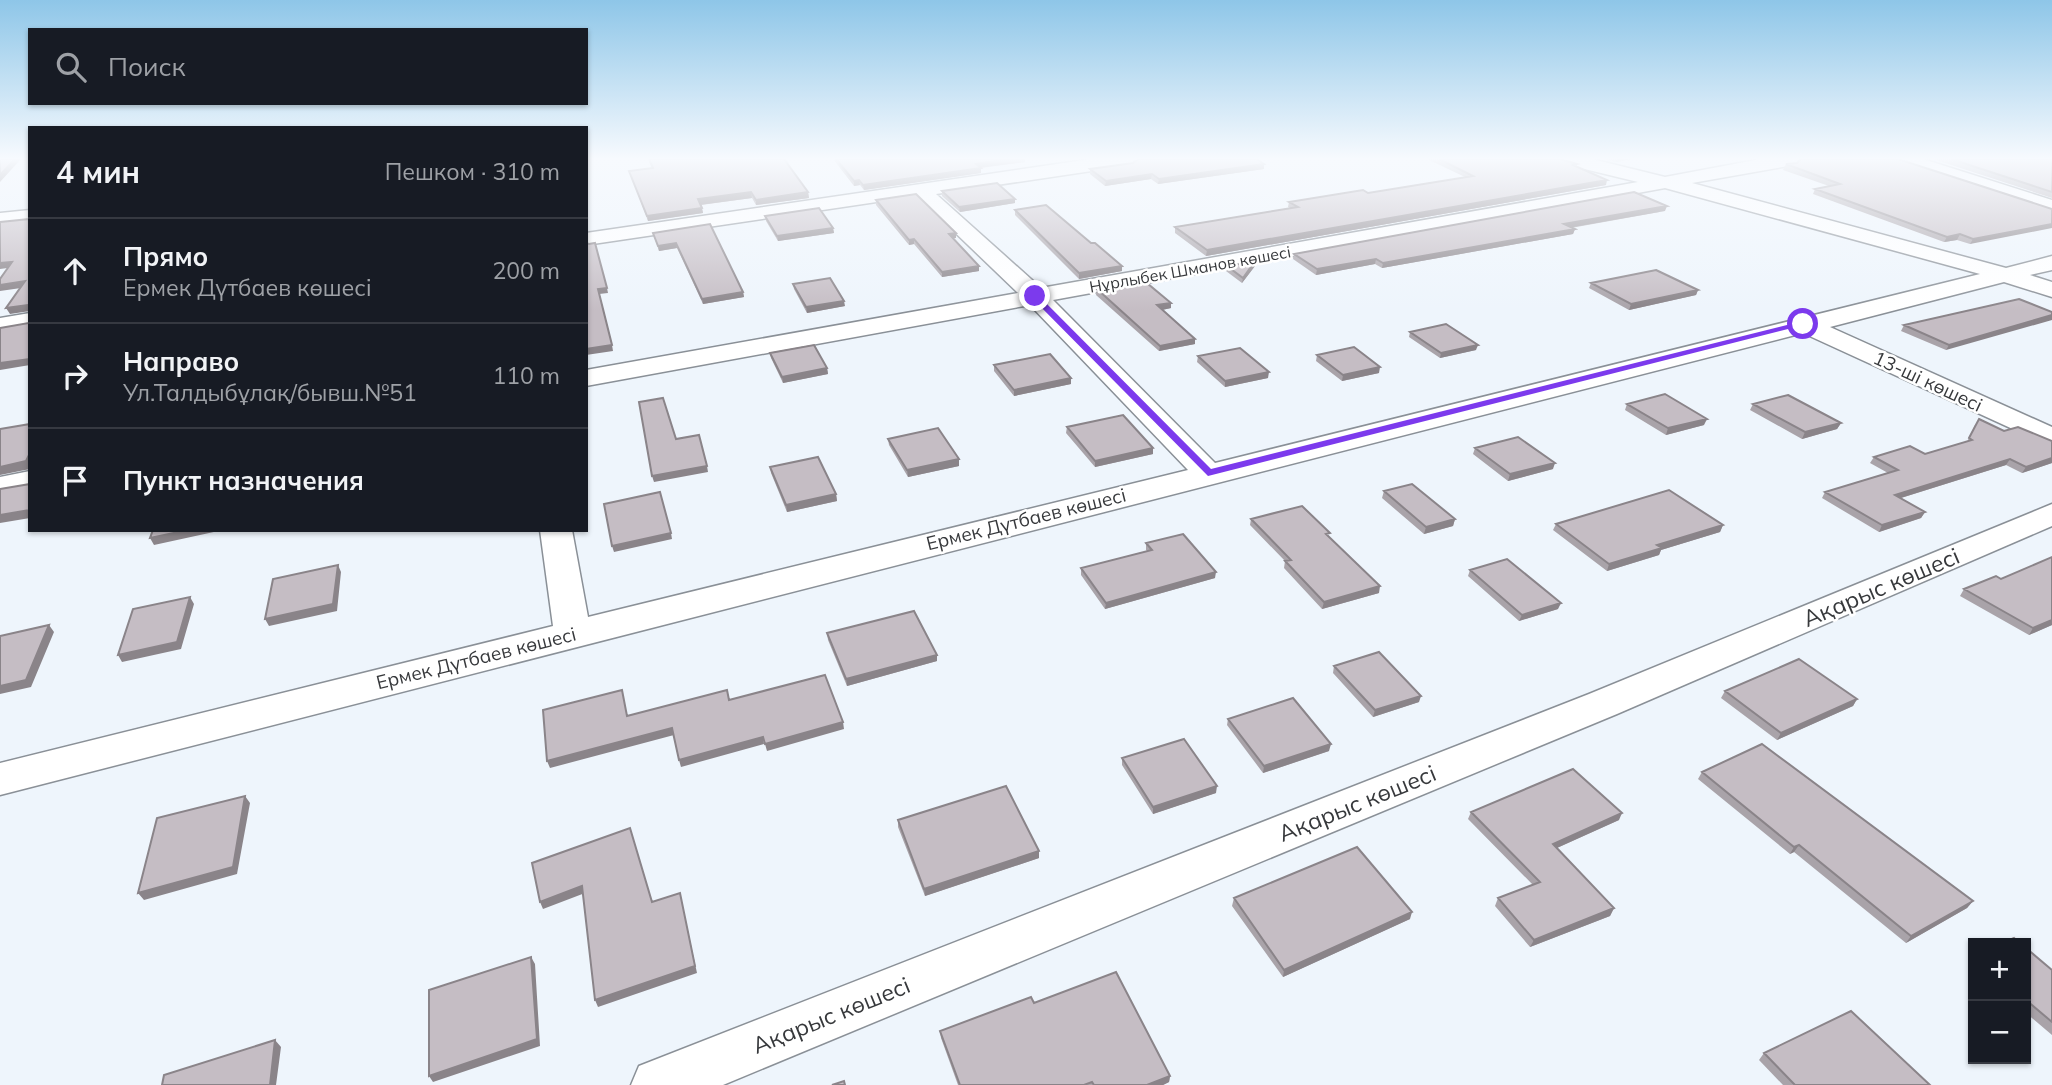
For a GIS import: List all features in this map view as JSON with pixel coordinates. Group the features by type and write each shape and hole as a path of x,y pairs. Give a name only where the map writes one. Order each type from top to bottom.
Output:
{"street":[{"path":"588,239 787,210"},
{"path":"942,210 1035,296 1208,473"},
{"name":"Нұрлыбек Шманов көшесі","path":"588,378 1519,210"},
{"path":"1769,210 1952,258 2052,290"},
{"path":"0,219 28,216"},
{"name":"Ермек Дүтбаев көшесi","path":"0,779 2052,262"},
{"path":"0,324 28,320"},
{"name":"13-ші көшесi","path":"1803,324 2052,438"},
{"path":"0,486 28,480"},
{"name":"Ақарыс көшесi","path":"659,1085 1603,704 2052,514"},
{"path":"556,532 573,634"}],"building":[{"path":"644,210 691,210 647,216"},
{"path":"820,210 833,228 777,236 765,216"},
{"path":"884,210 932,210 956,233 949,234 979,266 942,272 914,239 909,240"},
{"path":"1015,210 1051,210 1122,266 1079,273"},
{"path":"1282,210 1438,210 1207,250 1175,227"},
{"path":"1537,210 1646,210 1564,224 1575,229 1383,263 1376,259 1317,269 1294,254"},
{"path":"1872,210 2052,210 2052,224 1973,239 1960,234 1947,237"},
{"path":"28,219 28,305 6,308 25,281 0,285 0,279 12,262 0,263 0,222"},
{"path":"710,224 743,292 702,299 676,243 658,246 653,233"},
{"path":"595,243 607,288 598,289 612,345 588,349 588,244"},
{"path":"1255,261 1243,278 1227,266"},
{"path":"1656,270 1698,290 1631,304 1591,283"},
{"path":"830,278 844,301 806,307 793,284"},
{"path":"1140,281 1148,284 1171,303 1157,305 1195,339 1160,346 1097,289"},
{"path":"2019,299 2052,312 2052,315 1949,345 1904,325"},
{"path":"28,323 28,359 0,363 0,328"},
{"path":"1446,324 1478,345 1441,353 1410,332"},
{"path":"814,345 827,368 782,377 770,353"},
{"path":"1354,347 1380,367 1343,375 1317,355"},
{"path":"1240,348 1269,372 1225,381 1198,356"},
{"path":"1050,354 1071,378 1014,390 994,365"},
{"path":"1665,394 1707,419 1668,428 1627,404"},
{"path":"1788,395 1841,423 1805,432 1753,404"},
{"path":"663,398 676,439 699,435 707,466 652,476 639,402"},
{"path":"1123,415 1153,448 1095,461 1067,427"},
{"path":"1979,419 2004,431 2018,427 2052,441 2052,458 2026,467 2010,459 1895,495 1925,512 1882,525 1825,492 1898,470 1874,457 1910,446 1925,454 1972,440 1969,438"},
{"path":"28,424 26,461 0,467 0,429"},
{"path":"938,428 959,459 907,470 888,439"},
{"path":"1518,437 1555,463 1510,474 1475,448"},
{"path":"818,457 836,494 786,505 770,467"},
{"path":"28,484 28,510 0,515 0,489"},
{"path":"1412,484 1455,519 1426,527 1384,491"},
{"path":"1669,490 1723,525 1657,545 1662,548 1609,564 1556,524"},
{"path":"660,492 671,533 612,546 604,504"},
{"path":"1302,506 1330,533 1326,534 1380,586 1324,602 1285,561 1291,560 1251,519"},
{"path":"152,532 178,532 150,538"},
{"path":"1183,534 1216,572 1106,603 1081,568 1152,550 1146,543"},
{"path":"2052,557 2052,620 2033,628 1964,589 1996,576 2001,579"},
{"path":"1507,559 1561,603 1522,615 1470,570"},
{"path":"338,565 333,604 265,619 273,579"},
{"path":"190,597 177,642 118,655 133,609"},
{"path":"914,611 937,655 846,679 827,633"},
{"path":"49,625 26,680 0,686 0,636"},
{"path":"1379,652 1421,696 1375,710 1334,666"},
{"path":"1799,659 1857,699 1781,733 1725,691"},
{"path":"825,675 843,722 765,744 763,737 679,760 672,728 547,761 543,710 622,690 627,716 727,690 729,700"},
{"path":"1293,698 1331,744 1264,766 1228,719"},
{"path":"1184,739 1217,786 1153,807 1122,758"},
{"path":"1762,744 1973,901 1911,936 1799,845 1794,847 1702,772"},
{"path":"1573,769 1622,813 1553,844 1614,908 1534,940 1498,898 1540,882 1471,812"},
{"path":"1006,786 1039,851 924,889 898,820"},
{"path":"245,796 233,867 138,893 157,818"},
{"path":"630,828 652,902 680,893 695,966 595,1000 582,886 540,902 532,863"},
{"path":"1357,847 1412,912 1284,970 1234,898"},
{"path":"2031,952 2052,970 2052,1022 2031,1004"},
{"path":"531,957 537,1039 429,1076 429,990"},
{"path":"1116,972 1170,1076 1147,1085 1094,1085 1092,1082 1084,1085 960,1085 940,1031 1031,997 1034,1003"},
{"path":"1851,1011 1930,1085 1795,1085 1764,1053"},
{"path":"275,1040 270,1085 162,1085 164,1075"}],"route":[{"path":"1035,296 1208,473 1803,324"}]}
